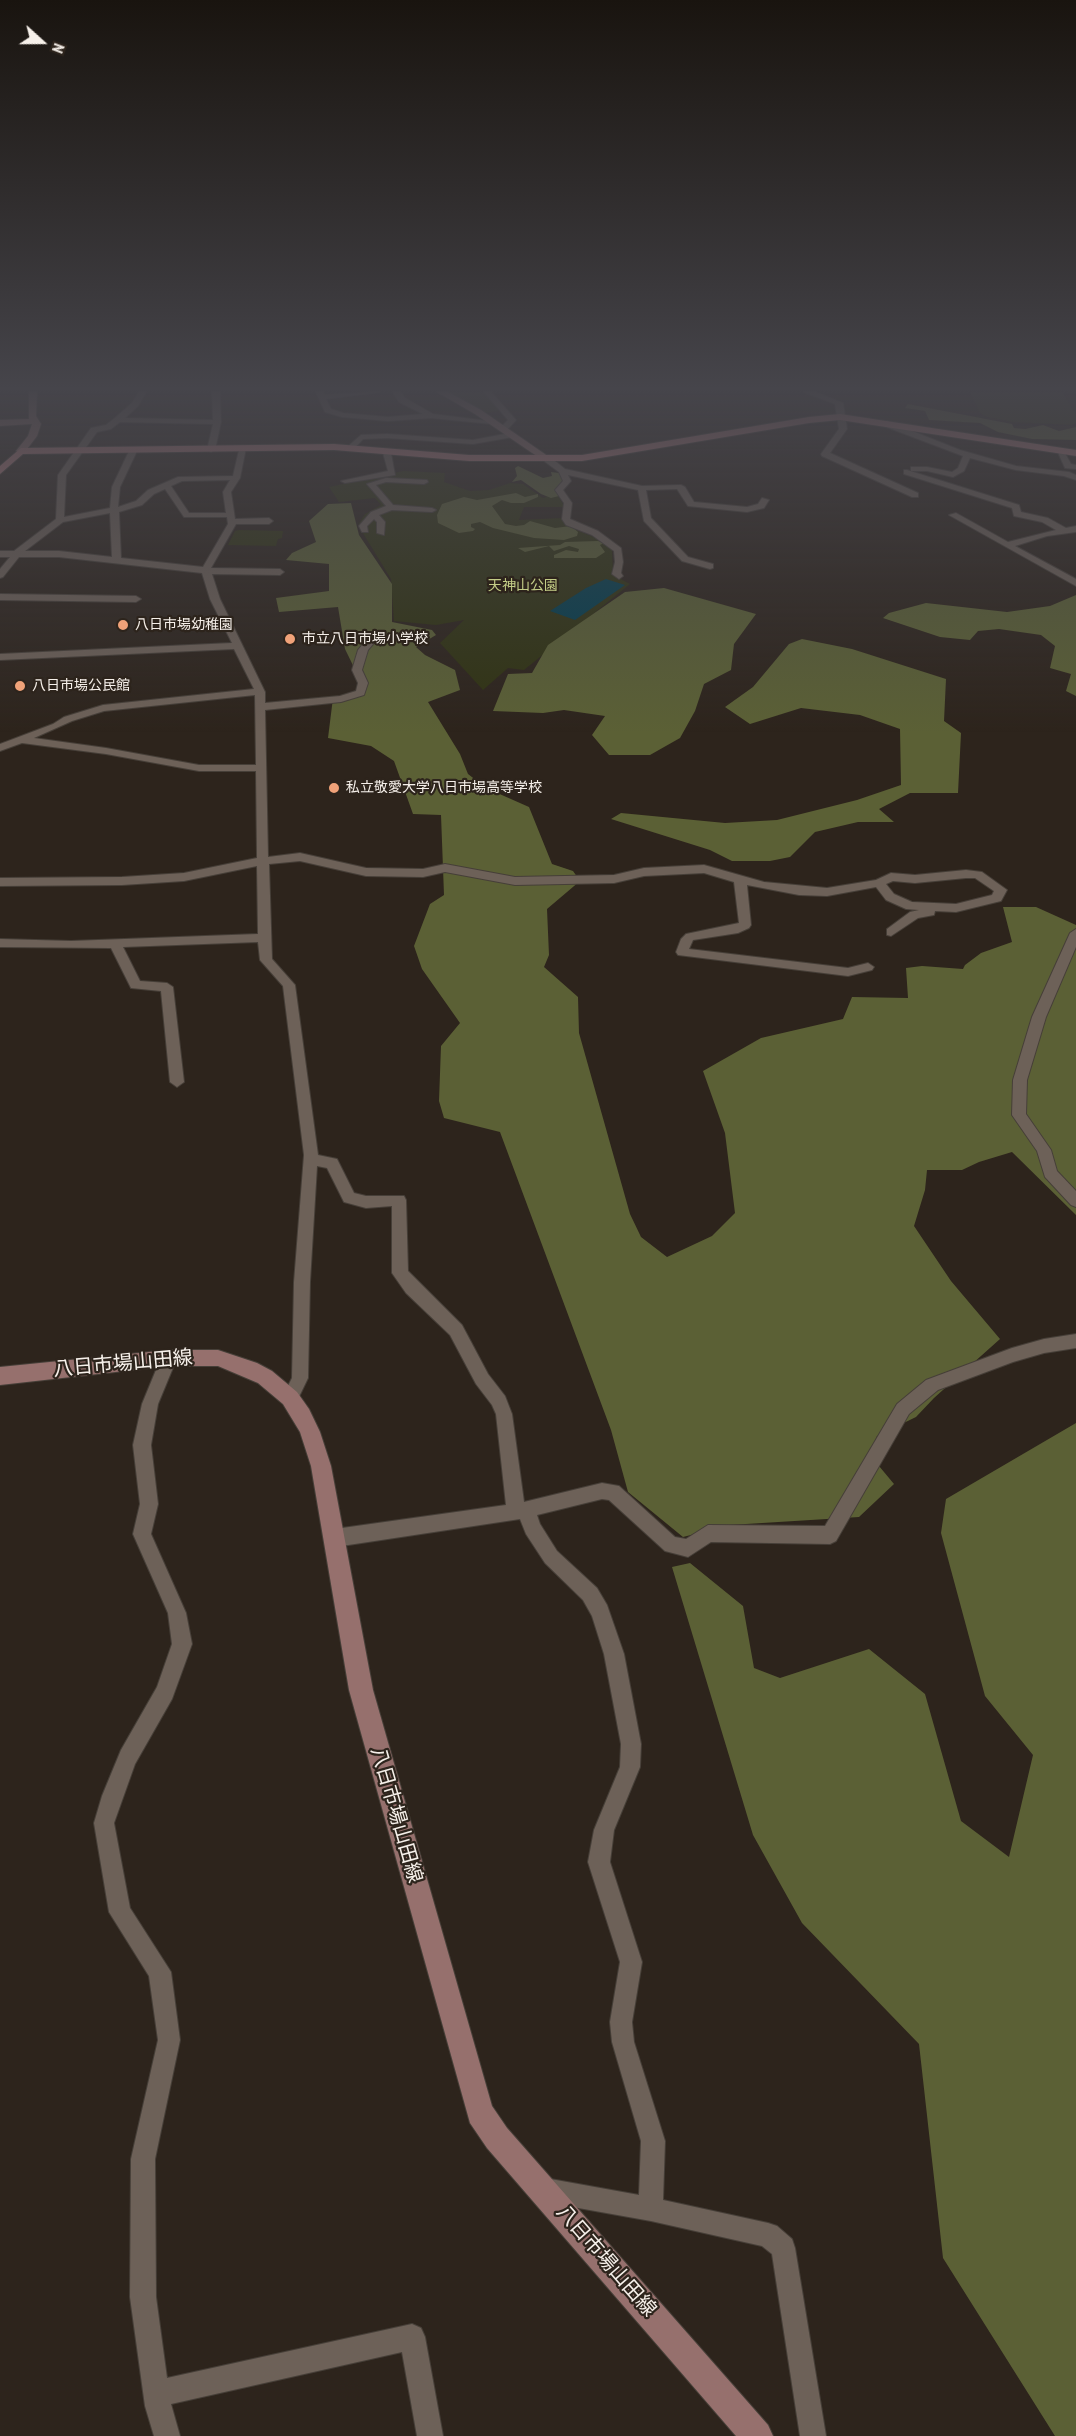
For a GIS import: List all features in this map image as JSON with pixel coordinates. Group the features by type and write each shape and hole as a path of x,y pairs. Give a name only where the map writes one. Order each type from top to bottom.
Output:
{"main road":[{"name":"八日市場山田線","path":"0,1376 169,1358 203,1357 233,1362 265,1377 290,1398 310,1432 321,1466 361,1690 480,2113 497,2138 757,2436"}],"street":[{"path":"60,520 61,506"},
{"path":"115,506 117,562"},
{"path":"0,575 17,553 60,520 114,512 132,506"},
{"path":"181,506 187,515 269,521"},
{"path":"230,506 232,518 206,570 215,599 260,692 266,960 290,985 311,1159 302,1282 300,1378 290,1398"},
{"path":"568,506 566,519 569,523 595,533 618,550 619,562 616,574 619,576"},
{"path":"645,506 647,519 686,559 710,566"},
{"path":"707,506 747,510 761,506"},
{"path":"1012,506 1016,507 1017,514 1044,520 1063,530"},
{"path":"365,530 363,526 374,514 391,507 432,510"},
{"path":"411,519 415,509"},
{"path":"374,514 381,522 381,533"},
{"path":"953,515 1076,583"},
{"path":"1008,545 1063,530 1076,529"},
{"path":"0,554 58,554 206,570 280,572"},
{"path":"0,597 136,599"},
{"path":"260,707 341,699 360,693 363,683 357,670 363,650 371,640 381,640"},
{"path":"0,657 237,646"},
{"path":"0,748 68,718 103,708 260,692"},
{"path":"22,740 106,751 199,768 261,768"},
{"path":"0,882 184,878 262,861 300,857 366,872 423,873 445,868 515,881 614,879 644,872 704,869 763,886 826,892 879,883 891,877 915,879 966,874 978,875 1001,890 997,898 914,915 891,932"},
{"path":"740,879 745,925 690,937 682,952 848,972 868,967"},
{"path":"879,883 890,897 910,906 956,908"},
{"path":"1076,933 1039,1017 1020,1080 1019,1115 1044,1150 1050,1173 1076,1201"},
{"path":"0,943 70,945 264,938"},
{"path":"115,943 136,985 167,987 177,1082"},
{"path":"311,1159 332,1164 350,1198 366,1202 399,1200 400,1273 412,1288 456,1329 482,1379 499,1401 504,1414 521,1511 551,1557 590,1594 600,1612 614,1654 632,1744 630,1767 604,1830 599,1862 631,1962 621,2022 623,2042 653,2141 651,2209"},
{"path":"335,1538 521,1511 602,1491 613,1492 671,1545 688,1548 708,1533 830,1534 903,1409 932,1384 1022,1352 1076,1341"},
{"path":"167,2436 156,2394 143,2297 143,2159 169,2040 160,1972 120,1912 104,1823 128,1757 165,1692 182,1644 177,1613 142,1533 149,1504 142,1445 150,1404 169,1358"},
{"path":"542,2189 651,2209 768,2235 783,2248 813,2436"},
{"path":"156,2394 412,2337 430,2436"}],"green space":[{"path":"326,506 352,506 359,535 392,584 392,622 432,630 436,635 416,647 425,655 455,670 460,690 428,702 460,754 468,774 486,788 529,807 552,864 573,871 580,881 547,909 549,955 544,967 578,997 579,1033 630,1214 641,1237 667,1257 712,1236 735,1213 725,1133 703,1071 761,1038 843,1019 852,997 908,998 906,968 922,966 963,969 981,953 1012,942 1003,907 1036,907 1076,925 1076,1215 1012,1152 962,1170 927,1170 925,1190 914,1226 951,1281 1000,1339 916,1417 877,1436 869,1454 894,1484 859,1517 730,1525 683,1537 628,1492 611,1430 500,1132 444,1118 439,1101 441,1046 460,1023 422,969 414,946 430,904 444,895 441,815 413,814 394,761 371,746 328,738 333,698 366,692 345,649 338,607 279,612 276,598 329,591 329,564 286,560 292,553 316,542 309,521"},
{"name":"天神山公園","path":"380,506 564,506 524,507 519,520 562,518 566,526 604,541 612,547 613,575 630,584 524,670 508,668 483,690 440,643 464,620 436,625 394,621 391,579 358,525 365,514"},
{"path":"441,506 493,506 505,524 516,526 530,521 555,528 571,526 578,532 577,536 564,540 534,538 493,528 480,522 471,524 471,527 475,529 473,531 459,533 438,523 437,515"},
{"path":"235,531 283,531 282,538 278,539 276,546 228,545"},
{"path":"598,541 604,543 600,545 605,552 596,558 554,558 554,555 566,550 578,552 579,549 569,546 554,551 549,546 525,552 518,548 560,545 565,542"},
{"path":"664,588 756,614 734,644 731,670 704,684 695,711 680,738 650,755 609,755 592,735 605,716 564,710 543,713 493,711 508,674 532,673 548,645 625,592"},
{"path":"1076,595 1076,696 1066,691 1071,674 1050,668 1055,646 1041,635 999,629 978,631 970,640 940,637 883,618 889,613 926,603 1007,612 1050,606"},
{"path":"802,639 852,649 946,679 944,721 961,733 958,793 910,793 879,809 894,822 858,822 815,832 790,857 770,861 732,861 710,850 611,819 621,813 725,823 777,820 857,800 901,785 900,729 860,715 801,708 750,724 725,707 753,687 789,644"},
{"path":"1076,1423 1076,2436 1055,2436 943,2258 919,2044 802,1923 753,1835 672,1567 690,1563 743,1606 754,1668 780,1678 869,1649 925,1694 961,1821 1009,1857 1033,1755 985,1696 941,1533 946,1499"}],"water":[{"path":"606,579 625,585 575,620 550,611 586,588"}],"place":[{"name":"八日市場幼稚園","path":"123,625"},
{"name":"市立八日市場小学校","path":"290,639"},
{"name":"八日市場公民館","path":"20,686"},
{"name":"私立敬愛大学八日市場高等学校","path":"334,788"}]}
